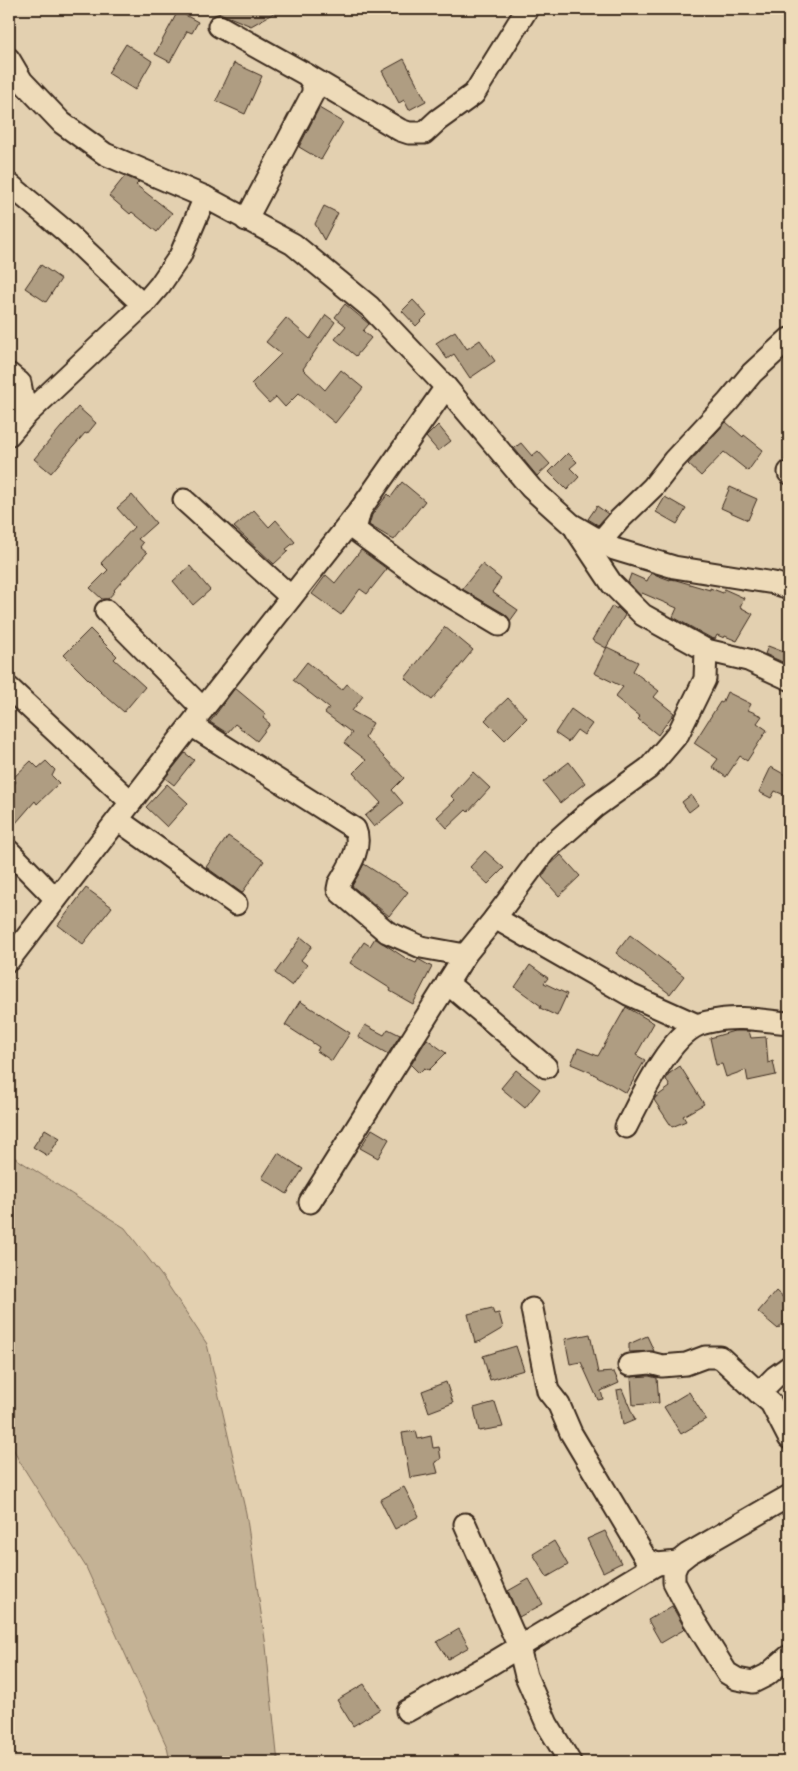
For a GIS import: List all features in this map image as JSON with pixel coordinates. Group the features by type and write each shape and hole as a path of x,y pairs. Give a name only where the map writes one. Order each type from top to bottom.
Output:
{"street":[{"path":"219,26 400,130 409,133 424,133 438,120 474,94 527,9"},
{"path":"9,59 22,81 62,123 105,154 205,198 292,244 370,307 446,387 531,488 572,524 614,548 674,567 774,583 789,588"},
{"path":"246,220 313,93 313,84 306,75"},
{"path":"9,184 64,231 143,305"},
{"path":"9,435 26,415 143,305 160,285 180,256 205,198"},
{"path":"601,541 619,520 653,487 674,460 752,373 789,339"},
{"path":"9,374 20,382 26,415"},
{"path":"9,960 360,510 446,387"},
{"path":"184,500 291,598"},
{"path":"360,510 355,530 425,581 499,625"},
{"path":"572,524 612,584 643,615 706,650 748,660 789,679"},
{"path":"106,611 200,713 198,729 355,829 358,841 354,856 339,884 338,889 341,893 387,932 422,947 465,955"},
{"path":"310,1202 465,955 545,851 595,807 649,768 678,734 705,680 706,650"},
{"path":"9,688 131,802"},
{"path":"118,820 236,904"},
{"path":"9,851 56,900"},
{"path":"495,918 628,994 697,1025"},
{"path":"447,983 546,1067"},
{"path":"626,1127 661,1063 680,1039 697,1025 714,1020 730,1019 789,1023"},
{"path":"532,1310 548,1391 559,1405 570,1433 646,1559 657,1564"},
{"path":"629,1366 650,1363 662,1366 686,1364 705,1357 720,1357 771,1402 789,1438"},
{"path":"759,1393 775,1377 789,1367"},
{"path":"789,1496 688,1554 678,1562 674,1571 674,1582 694,1620 727,1673 737,1679 752,1682 767,1675 789,1656"},
{"path":"464,1524 518,1647 526,1676 548,1724 570,1762"},
{"path":"407,1710 486,1667 657,1564 678,1562"}],"shaded area":[{"path":"9,1154 125,1228 164,1279 207,1344 246,1513 266,1646 279,1762 170,1762 167,1747 86,1567 18,1459 9,1439"}],"building":[{"path":"210,9 281,9 251,26"},
{"path":"178,11 198,22 192,33 187,31 170,62 155,54"},
{"path":"126,44 152,61 135,90 108,73"},
{"path":"404,59 426,101 409,110 404,100 399,103 382,71"},
{"path":"234,63 262,76 245,114 216,101"},
{"path":"319,108 343,122 321,160 299,147"},
{"path":"125,176 139,182 136,185 172,213 157,232 132,212 130,214 109,196"},
{"path":"324,206 338,213 324,240 315,224"},
{"path":"41,265 61,279 46,302 25,288"},
{"path":"413,300 427,315 416,326 402,311"},
{"path":"345,304 369,324 363,331 371,338 356,356 335,339 346,326 335,317"},
{"path":"326,315 335,322 303,369 325,390 341,370 363,388 335,423 299,393 285,407 276,397 269,403 251,384 281,354 266,342 286,318 310,339"},
{"path":"455,331 467,349 480,340 495,361 470,378 454,354 447,359 436,343"},
{"path":"78,407 96,423 51,473 34,459"},
{"path":"726,422 743,437 744,435 763,450 748,471 724,452 701,476 688,464"},
{"path":"438,425 451,441 438,451 426,437"},
{"path":"521,443 532,456 538,451 550,464 537,476 514,448"},
{"path":"568,453 577,462 570,468 579,477 567,490 549,472"},
{"path":"402,482 425,501 394,540 369,525 372,515 378,507 388,494 391,497"},
{"path":"730,487 757,499 748,520 721,508"},
{"path":"132,495 156,523 138,539 143,543 140,547 147,553 108,599 102,599 90,588 108,570 101,563 134,527 117,508"},
{"path":"665,497 686,509 677,524 656,512"},
{"path":"597,506 608,514 598,525 588,519"},
{"path":"254,510 269,527 276,520 295,542 286,549 288,551 274,564 234,527"},
{"path":"361,550 387,569 367,594 360,589 341,615 312,594 326,575 335,583"},
{"path":"482,564 501,579 492,592 518,610 510,621 505,614 462,589"},
{"path":"190,566 210,590 193,605 173,581"},
{"path":"651,573 670,580 710,590 710,588 723,593 724,589 744,598 740,607 753,614 737,641 717,635 715,639 711,638 673,617 677,608 642,593 641,596 628,582 631,574 647,581"},
{"path":"612,606 617,609 617,607 625,615 606,648 592,640"},
{"path":"445,627 473,650 432,700 405,678"},
{"path":"90,629 117,656 114,659 145,687 124,712 64,655"},
{"path":"768,646 789,654 789,665 765,654"},
{"path":"607,647 638,662 633,671 659,691 654,697 674,713 658,735 638,719 640,717 615,697 623,687 594,673"},
{"path":"307,662 342,690 347,684 363,696 352,711 373,723 365,737 404,778 392,790 403,803 374,827 365,816 381,803 353,773 366,760 344,743 352,733 325,713 329,708 293,680"},
{"path":"235,688 266,714 263,718 270,724 257,741 235,724 227,733 210,722"},
{"path":"727,692 751,704 748,710 762,716 757,723 767,730 747,761 740,756 726,777 712,767 718,759 694,743 720,702 722,703"},
{"path":"508,698 527,718 505,740 485,720"},
{"path":"571,709 592,724 584,735 577,730 568,742 555,733"},
{"path":"185,753 194,760 174,785 165,778"},
{"path":"31,761 38,768 46,761 55,770 52,776 59,783 37,804 35,801 9,831 9,790 16,782 13,778"},
{"path":"569,762 585,783 560,803 543,782"},
{"path":"771,767 789,777 789,797 775,791 771,798 759,792"},
{"path":"473,772 490,788 468,812 466,810 447,828 437,817 455,800 451,796"},
{"path":"167,784 188,803 167,827 146,807"},
{"path":"691,795 698,805 689,812 682,802"},
{"path":"228,836 264,861 242,893 206,867"},
{"path":"485,851 504,868 488,884 470,867"},
{"path":"561,855 580,876 559,896 542,877 550,865"},
{"path":"364,864 408,892 389,916 352,886"},
{"path":"86,888 112,907 83,944 58,925"},
{"path":"630,935 684,976 670,994 616,953"},
{"path":"301,937 312,946 301,960 307,965 292,986 275,973"},
{"path":"375,938 407,959 416,963 418,959 432,967 413,1004 390,991 391,989 350,963 364,942 370,946"},
{"path":"530,965 548,978 544,983 567,994 557,1016 540,1008 541,1006 515,987"},
{"path":"300,1001 350,1033 332,1061 317,1051 319,1047 285,1025"},
{"path":"626,1007 654,1023 636,1055 645,1060 626,1093 590,1072 571,1064 578,1048 598,1056"},
{"path":"365,1025 384,1035 388,1029 400,1035 388,1054 358,1037"},
{"path":"734,1031 749,1031 751,1038 766,1037 768,1063 773,1061 776,1075 748,1081 746,1070 726,1077 722,1064 716,1065 710,1038"},
{"path":"427,1039 446,1053 429,1070 424,1068 419,1073 411,1065"},
{"path":"680,1066 704,1104 683,1116 686,1121 672,1127 654,1100 670,1087 666,1079 670,1073"},
{"path":"516,1070 540,1089 525,1108 501,1088"},
{"path":"45,1129 60,1138 48,1156 33,1147"},
{"path":"372,1129 389,1139 378,1158 360,1148"},
{"path":"278,1153 303,1169 287,1194 262,1178"},
{"path":"776,1291 789,1303 789,1316 778,1329 758,1312"},
{"path":"492,1308 494,1314 499,1313 503,1328 475,1343 468,1314"},
{"path":"590,1334 598,1373 614,1372 619,1383 601,1391 603,1399 598,1400 581,1362 570,1364 565,1339"},
{"path":"647,1336 654,1351 629,1352 629,1344"},
{"path":"516,1346 524,1370 490,1380 483,1356"},
{"path":"649,1376 657,1378 659,1403 633,1405 631,1377"},
{"path":"446,1382 453,1403 429,1412 422,1391"},
{"path":"622,1389 635,1420 623,1425 617,1390"},
{"path":"689,1392 706,1419 681,1434 664,1407"},
{"path":"495,1402 503,1427 479,1431 474,1408"},
{"path":"416,1431 418,1439 431,1436 433,1448 439,1447 441,1459 435,1462 438,1473 410,1478 402,1433"},
{"path":"404,1487 419,1516 395,1529 380,1500"},
{"path":"605,1531 621,1563 603,1572 587,1539"},
{"path":"554,1541 568,1565 547,1577 533,1554"},
{"path":"529,1579 543,1604 519,1617 508,1591"},
{"path":"672,1606 685,1629 661,1643 648,1620"},
{"path":"459,1629 469,1647 448,1659 437,1642"},
{"path":"364,1684 380,1709 353,1726 337,1700"}]}
